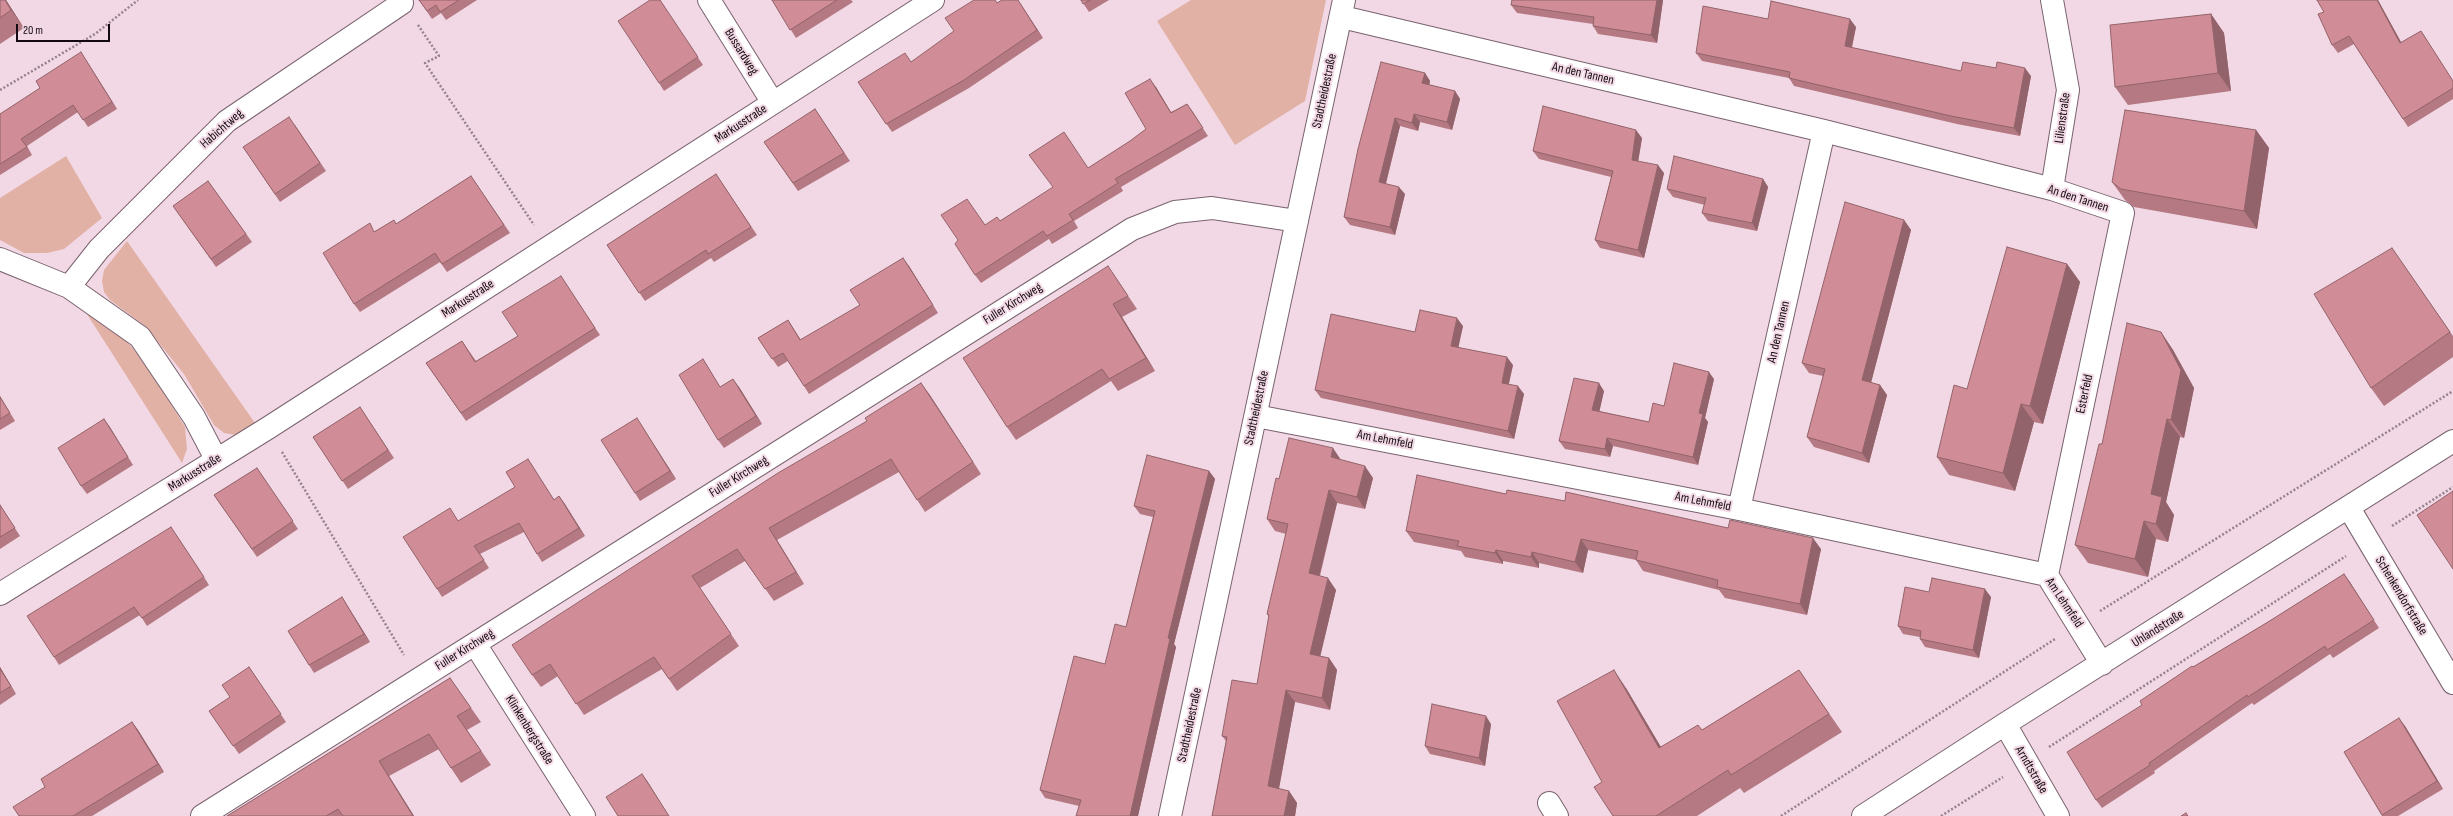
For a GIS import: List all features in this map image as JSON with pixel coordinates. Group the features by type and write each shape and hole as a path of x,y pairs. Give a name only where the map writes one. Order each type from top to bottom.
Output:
{"street":[{"name":"Bussardweg","path":"709,0 773,103"},
{"name":"Markusstraße","path":"0,594 268,428 933,0"},
{"name":"Lilienstraße","path":"2052,0 2068,90 2052,189"},
{"name":"Habichtweg","path":"69,287 99,249 227,121 402,3"},
{"name":"An den Tannen","path":"1343,8 2052,189 2123,213"},
{"name":"Stadtheidestraße","path":"1170,816 1343,8"},
{"name":"An den Tannen","path":"1739,509 1824,131"},
{"name":"Fuller Kirchweg","path":"202,816 1132,229 1175,212 1212,208 1297,221"},
{"name":"Esterfeld","path":"2047,576 2123,213"},
{"path":"0,258 69,287 140,337 186,405 216,459"},
{"name":"Am Lehmfeld","path":"1256,416 1739,509 2047,576 2102,664"},
{"name":"Uhlandstraße","path":"1863,816 2005,724 2453,441"},
{"name":"Schenkendorfstraße","path":"2349,508 2453,682"},
{"name":"Klinkenbergstraße","path":"475,644 584,816"},
{"name":"Arndtstraße","path":"2005,724 2058,816"}],"path":[{"path":"0,90 95,34 138,0"},
{"path":"402,3 439,56 425,64 549,247"},
{"path":"1781,816 2078,625 2453,391"},
{"path":"268,428 419,679"},
{"path":"1941,816 2368,541 2453,488"}],"shaded area":[{"path":"1191,0 1326,0 1305,101 1235,145 1157,21"},
{"path":"66,156 102,218 64,249 47,253 24,253 0,240 0,198"},
{"path":"127,241 255,423 236,435 224,433 214,425 184,374 145,326 110,300 104,292 102,281 104,270"},
{"path":"85,311 124,338 147,365 185,427 187,449 182,463"}],"building":[{"path":"0,0 5,0 11,10 0,18"},
{"path":"419,0 459,0 440,12 436,5 427,11"},
{"path":"650,0 660,0 698,57 659,83 618,21"},
{"path":"772,0 837,0 790,30"},
{"path":"974,0 995,0 997,3 1002,0 1018,0 1037,30 964,80 886,124 858,82 905,53 911,62 954,31 945,18"},
{"path":"1081,0 1090,0 1083,4"},
{"path":"1512,0 1657,0 1651,35 1593,26 1594,17 1511,5"},
{"path":"2317,0 2377,0 2400,43 2421,31 2453,81 2453,88 2403,119 2349,36 2332,45 2318,14 2324,12"},
{"path":"1771,1 1850,19 1845,46 1961,71 1963,62 1996,68 1997,62 2025,68 2014,128 1951,116 1789,78 1790,72 1696,53 1703,6 1768,19"},
{"path":"2211,14 2218,73 2115,87 2110,25"},
{"path":"81,52 112,102 83,120 73,105 21,139 27,147 0,164 0,114 40,88 36,81"},
{"path":"1381,62 1425,73 1422,83 1455,91 1447,122 1414,114 1412,123 1395,118 1379,182 1399,187 1390,227 1344,217 1358,149"},
{"path":"1150,79 1171,113 1187,104 1203,128 1115,179 1118,183 1069,214 1073,220 1047,236 1043,231 975,275 955,244 958,240 941,215 967,199 985,225 997,217 1000,221 1053,187 1029,155 1064,132 1088,168 1130,141 1146,129 1125,93"},
{"path":"1543,106 1636,130 1632,160 1658,165 1638,250 1595,240 1613,171 1533,151"},
{"path":"815,109 844,153 793,183 764,142"},
{"path":"2125,110 2256,130 2244,211 2121,189 2112,182"},
{"path":"289,117 320,163 275,194 243,147"},
{"path":"1674,156 1763,179 1752,223 1702,213 1706,198 1667,189"},
{"path":"716,174 751,227 708,254 706,250 639,293 607,245"},
{"path":"471,176 504,225 442,264 435,253 354,304 323,253 370,223 374,232 394,220 396,224"},
{"path":"208,181 246,234 211,259 173,206"},
{"path":"1845,202 1904,220 1862,380 1880,385 1862,453 1807,437 1825,369 1802,363"},
{"path":"2007,247 2067,264 2030,406 2021,404 2003,473 1937,457 1954,385 1967,389"},
{"path":"2392,248 2450,332 2371,388 2314,294"},
{"path":"903,258 933,305 804,386 783,353 772,359 758,338 788,320 800,340 860,305 850,290"},
{"path":"1108,266 1128,296 1113,304 1146,358 1109,379 1102,369 1007,427 963,358"},
{"path":"561,276 595,328 461,413 426,363 462,341 475,362 518,336 502,312"},
{"path":"1420,310 1457,318 1451,346 1507,357 1502,383 1518,386 1508,431 1315,390 1331,314 1415,332"},
{"path":"2127,323 2161,332 2181,370 2171,420 2167,419 2151,494 2162,497 2156,524 2144,521 2135,559 2075,545 2099,444 2102,444"},
{"path":"703,359 720,387 733,379 756,416 718,440 679,375"},
{"path":"1674,363 1709,372 1699,413 1703,414 1693,457 1607,438 1605,449 1559,441 1574,378 1599,383 1592,410 1649,422 1653,403 1664,406"},
{"path":"921,383 973,462 917,500 891,459 769,528 796,572 765,589 737,549 692,576 731,634 669,679 654,657 576,704 550,664 532,675 512,645 778,473 867,421 865,418"},
{"path":"0,397 10,413 0,419"},
{"path":"360,407 388,450 342,481 313,437"},
{"path":"637,418 670,471 635,493 601,440"},
{"path":"104,419 128,457 81,486 58,448"},
{"path":"1289,438 1333,448 1331,457 1365,466 1357,497 1329,490 1309,573 1328,578 1310,654 1329,658 1322,698 1286,690 1268,786 1289,791 1284,816 1212,816 1227,737 1222,736 1232,680 1257,684 1269,615 1267,614 1288,524 1267,519 1276,478 1279,479"},
{"path":"1147,455 1209,471 1168,638 1170,639 1130,816 1076,816 1081,800 1040,790 1074,656 1105,664 1115,624 1126,627 1155,511 1134,506"},
{"path":"528,459 554,500 559,496 579,528 537,554 519,523 474,546 484,560 437,589 403,537 450,508 458,521 515,487 506,472"},
{"path":"257,468 293,521 252,549 214,495"},
{"path":"1417,475 1506,494 1507,490 1565,501 1566,492 1728,528 1730,520 1813,538 1800,604 1717,587 1718,580 1636,560 1638,551 1581,539 1575,562 1532,552 1531,557 1496,550 1495,553 1457,546 1459,541 1406,531"},
{"path":"2453,491 2453,569 2417,515"},
{"path":"0,505 15,528 0,537"},
{"path":"171,527 204,577 142,618 134,607 54,657 27,616"},
{"path":"2344,574 2374,620 2327,650 2325,646 2248,697 2247,695 2149,763 2150,765 2096,800 2067,752 2142,705 2140,701 2192,666 2193,667 2268,622"},
{"path":"1932,578 1985,589 1973,650 1920,639 1921,631 1898,626 1905,587 1929,592"},
{"path":"342,597 364,634 309,665 288,631"},
{"path":"249,667 281,714 233,746 209,711 230,697 222,685"},
{"path":"0,669 11,686 0,693"},
{"path":"1614,670 1659,748 1698,725 1702,730 1799,670 1829,714 1731,775 1728,770 1656,816 1613,816 1594,787 1602,782 1557,701"},
{"path":"450,678 471,708 457,716 481,751 451,768 429,734 379,761 413,816 343,816 338,809 326,816 227,816"},
{"path":"1432,704 1486,716 1479,758 1425,746"},
{"path":"2399,718 2437,781 2382,815 2344,752"},
{"path":"132,722 158,764 73,816 19,816 13,807 45,787 41,779"},
{"path":"642,774 669,816 618,816 606,797"},
{"path":"2186,813 2188,816 2181,816"}]}
